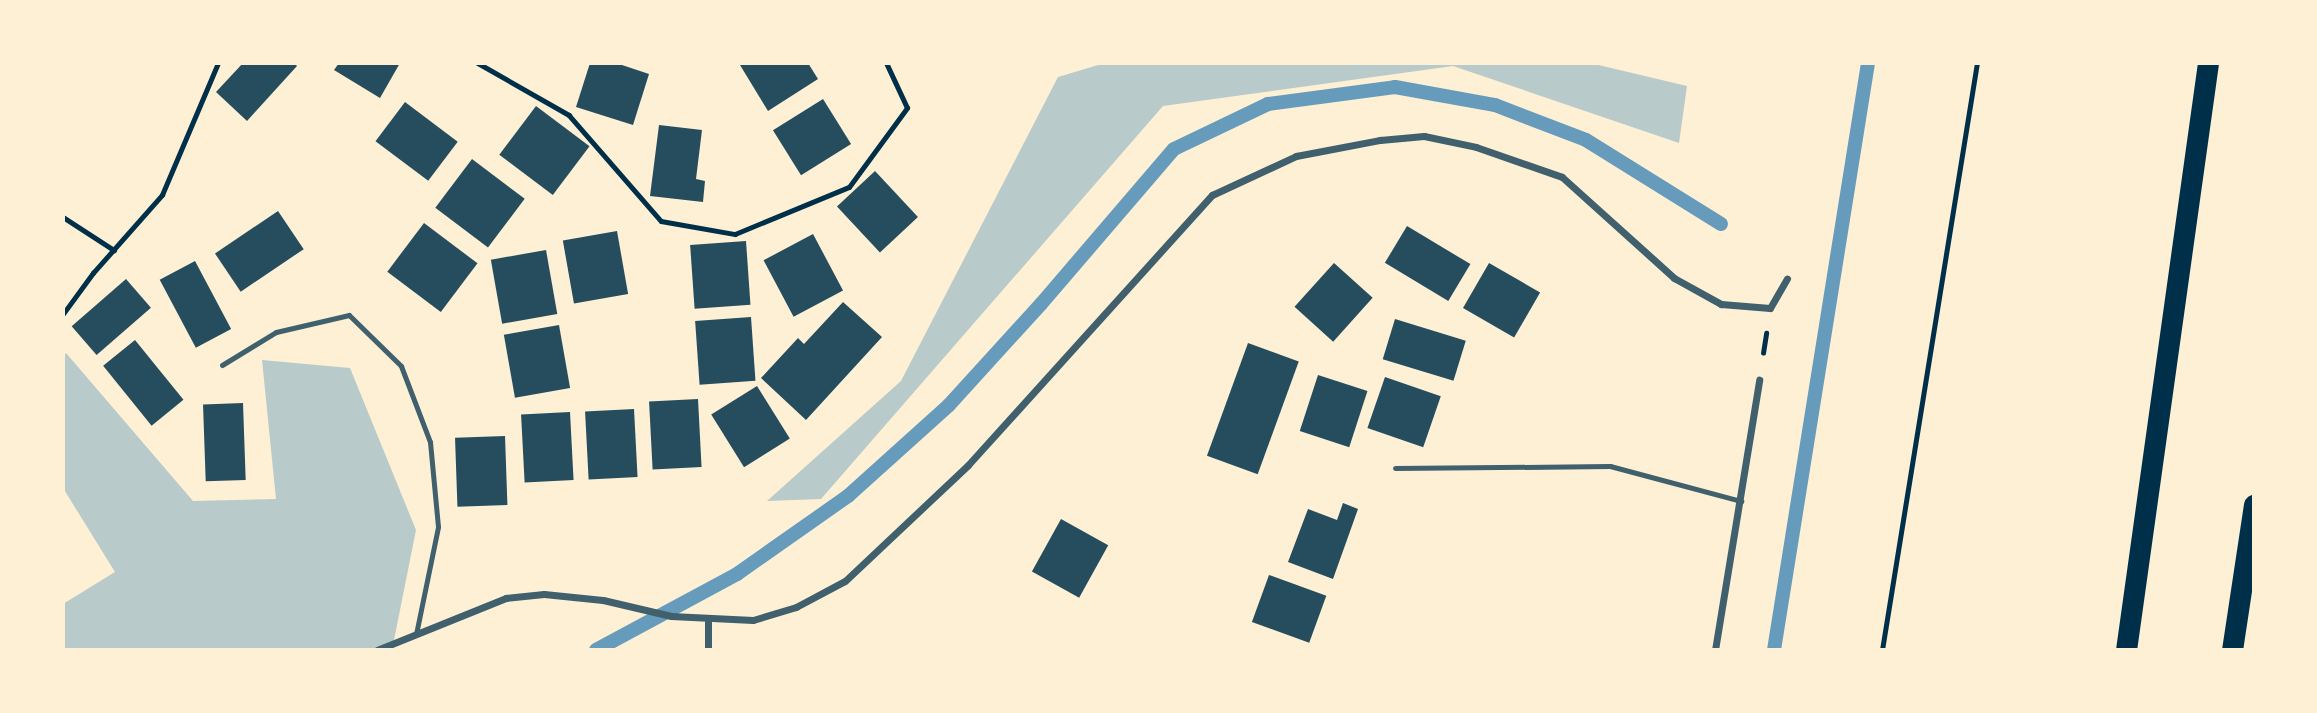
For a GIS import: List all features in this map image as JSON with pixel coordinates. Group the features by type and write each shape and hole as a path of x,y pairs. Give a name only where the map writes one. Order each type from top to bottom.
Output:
{"highway":[{"path":"2126,650 2208,63"},
{"path":"2232,650 2254,505"}],"street":[{"path":"377,650 506,597 544,594 603,600 671,615 753,620 796,607 845,581 968,465 1212,195 1296,156 1380,140 1424,136 1476,147 1562,177 1674,278 1721,304 1770,308 1787,279"},
{"path":"1715,650 1759,380"},
{"path":"708,618 708,650"}],"lane":[{"path":"222,365 276,332 349,315 401,366 430,442 438,527 416,634"},
{"path":"1395,468 1610,466 1741,501"}],"path":[{"path":"63,314 162,195 218,63"},
{"path":"478,63 569,116 661,221 735,234 849,187 907,108 886,63"},
{"path":"1882,650 1977,63"},
{"path":"63,217 114,250"},
{"path":"1759,380 1770,308"}],"shaded area":[{"path":"1105,63 1590,63 1687,86 1679,143 1453,66 1163,106 821,499 767,501 901,381 1058,77"},
{"path":"66,353 193,501 276,499 262,360 350,368 416,530 393,645 381,650 63,650 63,604 115,572 63,488 63,358"}],"building":[{"path":"243,63 294,63 297,66 247,121 216,92"},
{"path":"339,63 400,63 380,98 334,70"},
{"path":"590,63 616,63 649,74 633,125 576,107"},
{"path":"808,63 818,79 768,111 740,65"},
{"path":"823,99 851,144 801,175 773,130"},
{"path":"405,102 458,142 428,181 376,141"},
{"path":"536,106 590,146 553,195 499,155"},
{"path":"659,125 702,130 696,179 705,181 703,202 650,196"},
{"path":"472,159 525,199 488,247 435,208"},
{"path":"875,171 918,217 880,253 837,206"},
{"path":"278,211 304,249 241,292 215,253"},
{"path":"424,223 478,263 441,312 387,272"},
{"path":"1407,226 1470,264 1448,301 1385,263"},
{"path":"617,231 628,294 574,304 563,241"},
{"path":"813,234 843,291 794,317 764,260"},
{"path":"746,241 750,305 695,309 690,245"},
{"path":"546,250 557,314 502,324 491,260"},
{"path":"195,261 231,329 196,348 160,280"},
{"path":"1334,263 1373,298 1333,342 1295,307"},
{"path":"1489,263 1540,292 1514,338 1463,308"},
{"path":"126,279 151,308 97,355 72,326"},
{"path":"843,302 882,337 806,420 761,378 798,338 804,344"},
{"path":"751,317 755,381 700,385 695,321"},
{"path":"1395,319 1466,341 1453,381 1383,359"},
{"path":"559,325 570,388 515,398 504,335"},
{"path":"135,340 183,400 152,426 103,366"},
{"path":"1248,343 1299,361 1258,474 1207,456"},
{"path":"1318,375 1367,391 1349,447 1300,431"},
{"path":"1385,377 1441,396 1423,447 1367,428"},
{"path":"757,386 790,439 744,467 711,415"},
{"path":"698,399 702,467 653,469 649,402"},
{"path":"243,403 246,480 206,481 203,404"},
{"path":"634,409 638,477 589,479 585,412"},
{"path":"570,412 574,480 525,482 521,415"},
{"path":"505,436 507,505 457,507 455,438"},
{"path":"1343,503 1358,509 1333,579 1288,562 1308,509 1337,520"},
{"path":"1061,519 1108,545 1079,598 1032,571"},
{"path":"1269,575 1326,596 1309,643 1252,622"}],"waterway":[{"path":"1774,650 1868,63"},
{"path":"596,650 737,574 848,496 949,405 1041,304 1174,149 1268,104 1395,87 1495,105 1586,140 1721,224"}]}
